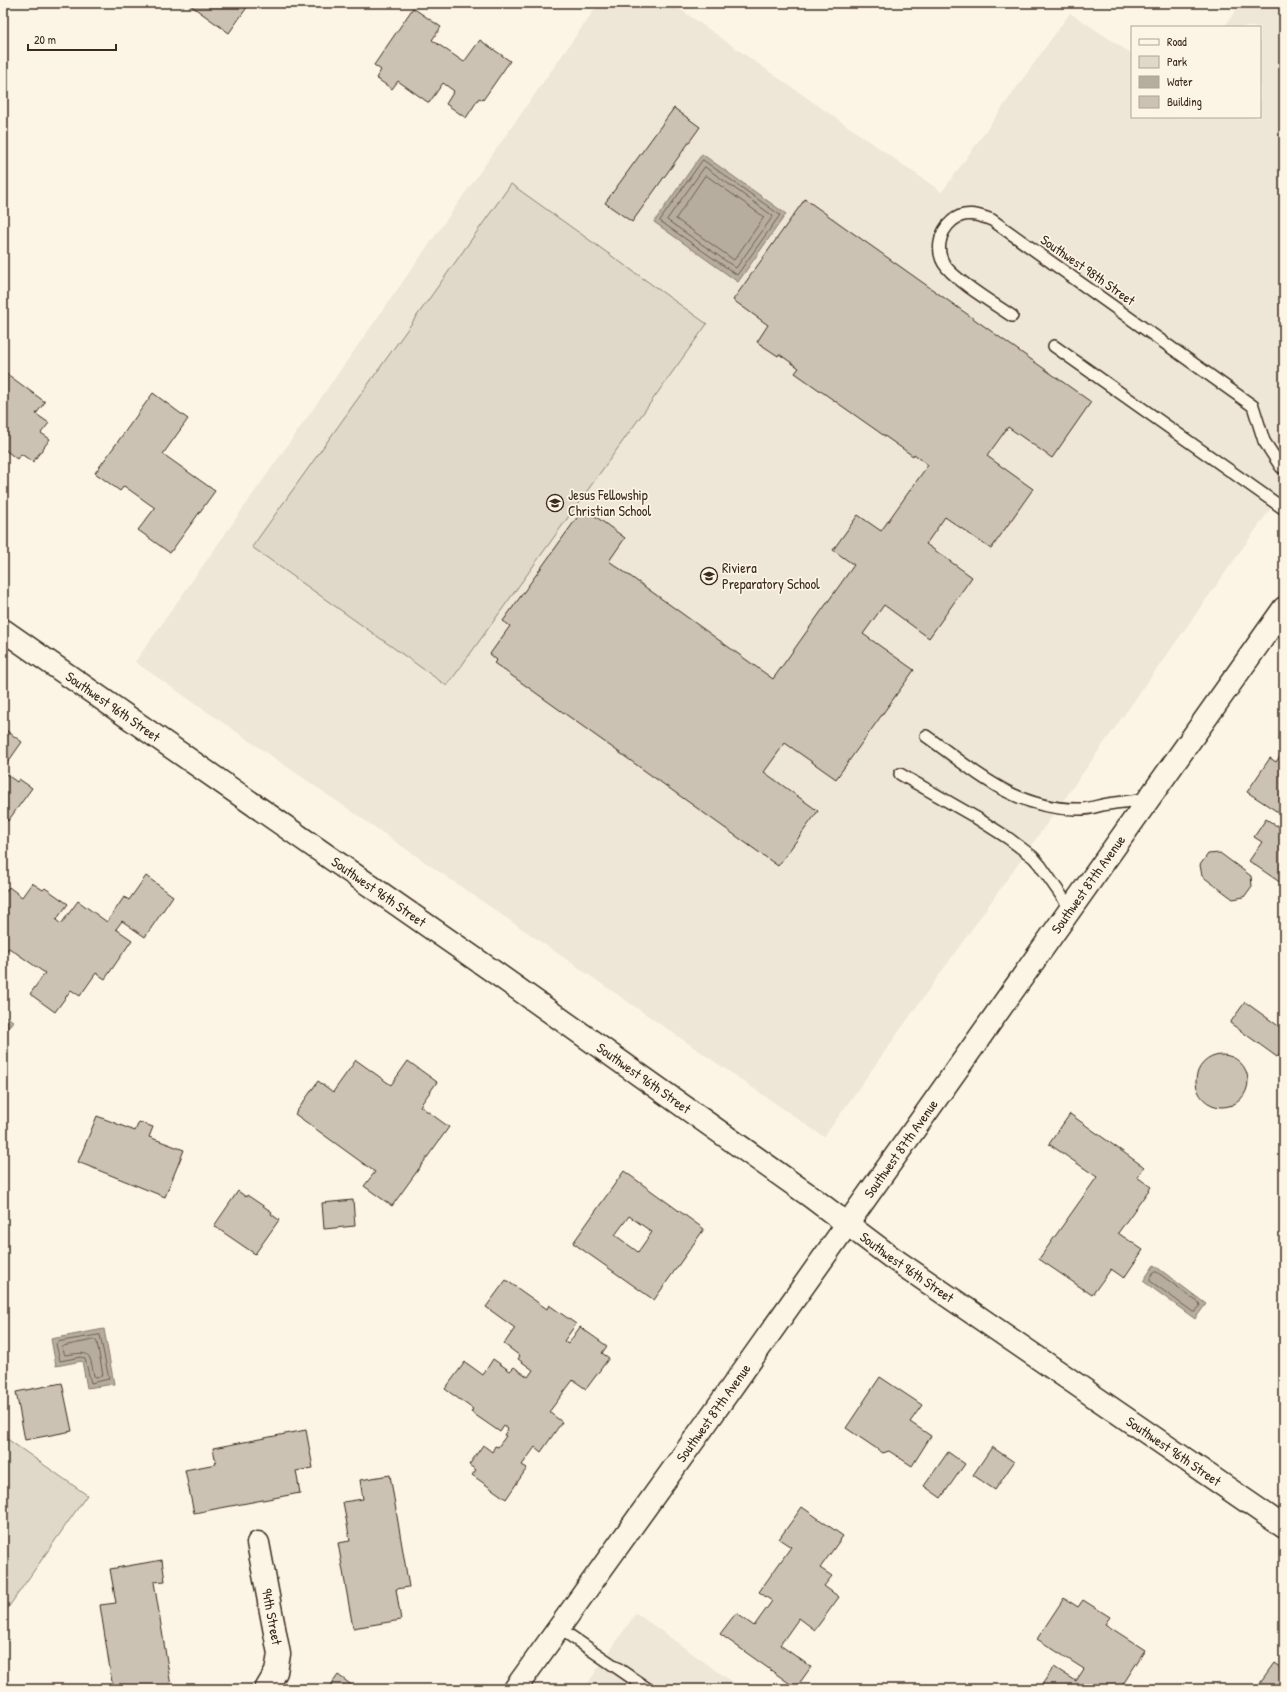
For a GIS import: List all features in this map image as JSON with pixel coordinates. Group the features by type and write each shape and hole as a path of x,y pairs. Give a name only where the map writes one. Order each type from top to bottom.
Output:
{"street":[{"name":"Southwest 87th Avenue","path":"515,1689 1148,799 1281,619"},
{"name":"Southwest 96th Street","path":"3,630 497,974 810,1196 904,1266 1284,1527"},
{"name":"94th Street","path":"258,1543 279,1654 276,1672 266,1689"}],"lane":[{"name":"Southwest 98th Street","path":"1012,316 946,268 939,254 939,241 944,230 952,220 963,215 972,214 992,220 1253,406 1264,441 1281,467 1284,468"},
{"path":"1054,346 1284,509"},
{"path":"926,736 996,787 1032,803 1080,809 1094,809 1106,804 1148,799"},
{"path":"900,774 975,817 1008,838 1033,857 1070,908"},
{"path":"559,1628 648,1689"}],"shaded area":[{"name":"Riviera Preparatory School","path":"599,3 671,3 942,192 1070,13 1131,53 1131,118 1261,118 1261,26 1225,26 1241,3 1284,3 1284,490 824,1137 135,662"},
{"path":"636,1613 742,1689 584,1689"}],"green space":[{"path":"511,184 707,324 447,686 252,547"},
{"path":"3,1436 87,1495 3,1615"}],"water":[{"path":"702,154 786,214 738,282 654,222"},
{"path":"3,1014 13,1021 3,1035"},
{"path":"1154,1265 1206,1304 1195,1319 1143,1281"},
{"path":"104,1329 114,1384 87,1388 82,1361 56,1366 51,1339"}],"building":[{"path":"192,3 250,3 229,33 190,5"},
{"path":"413,8 441,27 432,40 464,62 480,40 510,61 483,100 479,98 466,118 446,104 454,91 443,83 429,103 398,81 392,89 376,78 381,70 374,65"},
{"path":"674,108 700,127 632,222 605,203"},
{"path":"805,199 1091,402 1052,458 1008,427 987,456 1033,489 991,549 945,517 926,544 972,577 929,638 884,605 863,634 914,670 836,779 785,743 764,772 818,811 778,866 494,663 497,660 490,654 510,626 503,621 584,508 625,538 609,561 773,679 854,565 833,550 858,515 881,531 928,465 795,373 799,368 779,354 778,356 757,342 768,325 733,300"},
{"path":"3,371 45,402 36,414 49,423 41,433 50,439 33,462 21,454 17,459 4,449 3,451"},
{"path":"153,393 188,419 163,454 215,491 170,553 138,530 155,508 124,486 120,491 95,473"},
{"path":"3,728 22,742 3,769"},
{"path":"1284,750 1284,816 1247,792 1270,758 1276,762"},
{"path":"3,772 17,782 19,779 32,788 8,821 3,818"},
{"path":"1284,816 1284,885 1249,861 1262,842 1254,837 1266,819 1277,826"},
{"path":"1220,853 1251,876 1252,886 1244,897 1233,899 1202,876 1200,865 1208,854"},
{"path":"146,876 173,896 145,937 122,921 116,929 132,940 105,979 96,973 80,996 71,990 55,1012 30,994 45,973 9,948 3,956 3,895 9,887 22,897 32,883 43,890 45,888 68,904 56,920 61,924 78,901 107,922 124,897 129,900"},
{"path":"1245,1002 1284,1030 1284,1056 1280,1054 1277,1057 1230,1023"},
{"path":"1222,1055 1236,1059 1244,1067 1248,1081 1244,1095 1236,1103 1222,1107 1208,1103 1200,1095 1196,1081 1200,1067 1208,1059"},
{"path":"356,1060 391,1085 408,1061 437,1082 420,1106 449,1127 392,1206 364,1186 375,1172 295,1114 318,1081 333,1092"},
{"path":"1070,1114 1144,1167 1137,1177 1151,1187 1118,1233 1143,1250 1124,1278 1111,1269 1092,1295 1039,1259 1097,1177 1049,1144"},
{"path":"97,1116 135,1131 139,1122 153,1127 149,1137 184,1150 165,1197 78,1162"},
{"path":"624,1171 704,1229 654,1300 573,1243","holes":["629,1216 652,1232 638,1252 615,1235"]},
{"path":"238,1191 246,1197 247,1195 272,1212 271,1214 279,1220 255,1254 214,1226"},
{"path":"353,1200 355,1226 324,1229 322,1203"},
{"path":"506,1280 547,1309 549,1305 576,1324 564,1341 568,1344 580,1327 607,1346 602,1353 609,1358 586,1389 573,1380 549,1412 562,1422 541,1452 535,1447 522,1465 527,1468 506,1499 472,1475 476,1470 469,1465 483,1445 492,1452 495,1446 498,1447 506,1436 504,1435 508,1429 504,1426 500,1432 471,1412 473,1409 445,1389 465,1362 483,1375 493,1359 510,1371 514,1367 528,1377 533,1370 518,1359 520,1356 504,1344 515,1328 486,1307"},
{"path":"880,1377 922,1405 910,1422 931,1436 912,1466 889,1451 883,1453 846,1428"},
{"path":"62,1383 72,1431 25,1440 16,1392"},
{"path":"306,1430 313,1468 296,1471 300,1493 194,1513 185,1470 216,1464 213,1448"},
{"path":"992,1447 1014,1462 995,1490 973,1475"},
{"path":"948,1452 965,1464 941,1498 924,1486"},
{"path":"390,1475 409,1587 396,1589 401,1620 353,1628 338,1543 350,1541 343,1502 363,1499 360,1480"},
{"path":"802,1507 843,1536 820,1568 832,1576 824,1586 839,1597 815,1630 799,1618 780,1645 811,1667 796,1688 720,1634 736,1613 754,1626 772,1601 759,1592 791,1547 779,1539"},
{"path":"162,1560 165,1581 154,1582 171,1686 155,1689 113,1689 100,1605 116,1603 110,1569"},
{"path":"1064,1598 1078,1607 1083,1600 1110,1617 1105,1624 1145,1650 1120,1689 1039,1689 1054,1667 1076,1681 1084,1669 1037,1639"},
{"path":"1274,1664 1284,1671 1284,1689 1256,1689"},
{"path":"338,1675 357,1689 328,1689"}],"place":[{"name":"Jesus Fellowship Christian School","path":"555,503"},
{"name":"Riviera Preparatory School","path":"709,576"}]}
